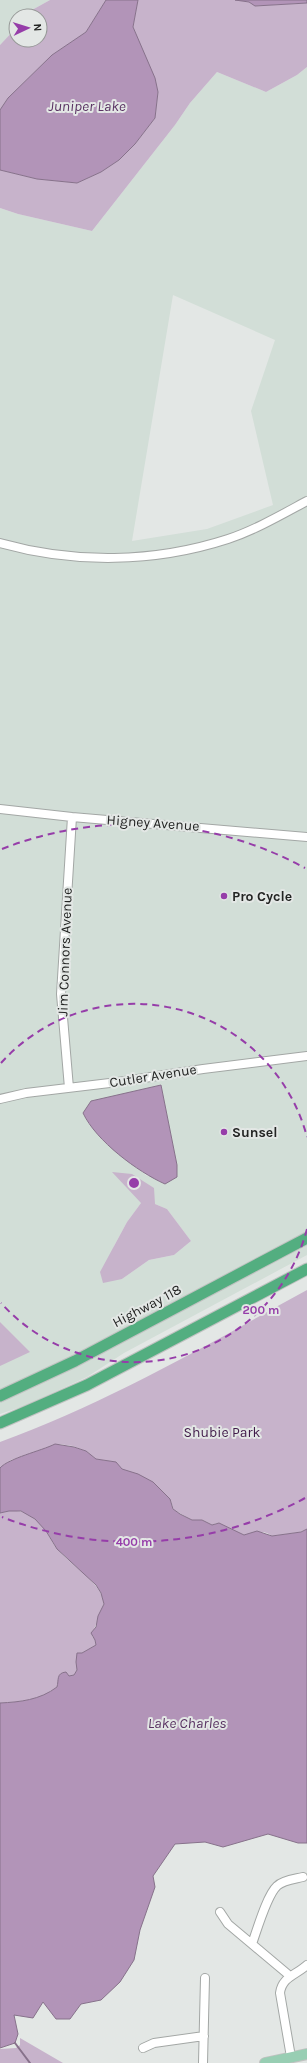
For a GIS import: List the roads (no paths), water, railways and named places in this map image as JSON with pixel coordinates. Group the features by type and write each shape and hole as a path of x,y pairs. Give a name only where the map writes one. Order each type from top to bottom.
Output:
{"highway":[{"name":"Highway 118","path":"0,1396 75,1361 307,1238"},
{"path":"0,1423 87,1385 307,1269"}],"main road":[{"path":"265,2063 307,2054"}],"street":[{"path":"0,543 73,557 111,558 150,556 188,549 228,539 265,524 307,501"},
{"name":"Higney Avenue","path":"0,809 72,817 307,836"},
{"name":"Jim Connors Avenue","path":"69,1088 61,994 72,817"},
{"name":"Cutler Avenue","path":"0,1099 26,1093 307,1056"},
{"path":"252,1944 268,1902 276,1886 284,1881 303,1877"},
{"path":"220,1912 228,1924 290,1976"},
{"path":"291,2057 280,1993 283,1982 290,1976 298,1974 307,1965"},
{"path":"203,2063 205,1978"},
{"path":"143,2048 154,2043 204,2036"}],"water":[{"name":"Juniper Lake","path":"106,0 138,0 133,27 155,78 158,92 155,118 135,144 119,160 101,172 77,183 37,179 0,170 0,110 8,98 52,55 86,32"},
{"path":"235,0 307,0 307,3 255,6 249,2"},
{"path":"161,1085 177,1165 177,1177 165,1184 154,1179 131,1164 108,1145 89,1124 83,1113 91,1101"},
{"name":"Lake Charles","path":"55,1444 74,1447 86,1451 96,1459 116,1462 122,1469 138,1474 153,1482 170,1499 173,1509 192,1520 202,1520 212,1525 219,1523 244,1535 257,1531 272,1536 301,1532 307,1529 307,1843 298,1843 268,1834 223,1847 205,1842 175,1844 153,1876 155,1887 140,1930 134,1960 120,1982 101,2000 81,2004 70,2019 56,2019 43,2002 33,2018 14,2015 18,2034 15,2043 0,2048 0,1703 37,1698 57,1687 59,1675 66,1672 69,1676 74,1675 77,1670 77,1653 82,1653 96,1645 91,1633 96,1627 98,1616 104,1604 101,1593 96,1585 57,1549 46,1531 35,1519 21,1511 0,1513 0,1468 10,1461"}],"waterway":[{"path":"15,2043 30,2063"}],"place":[{"name":"Pro Cycle","path":"224,896"},
{"name":"Sunsel","path":"224,1132"}],"park label":[{"name":"Shubie Park","path":"222,1432"}]}
